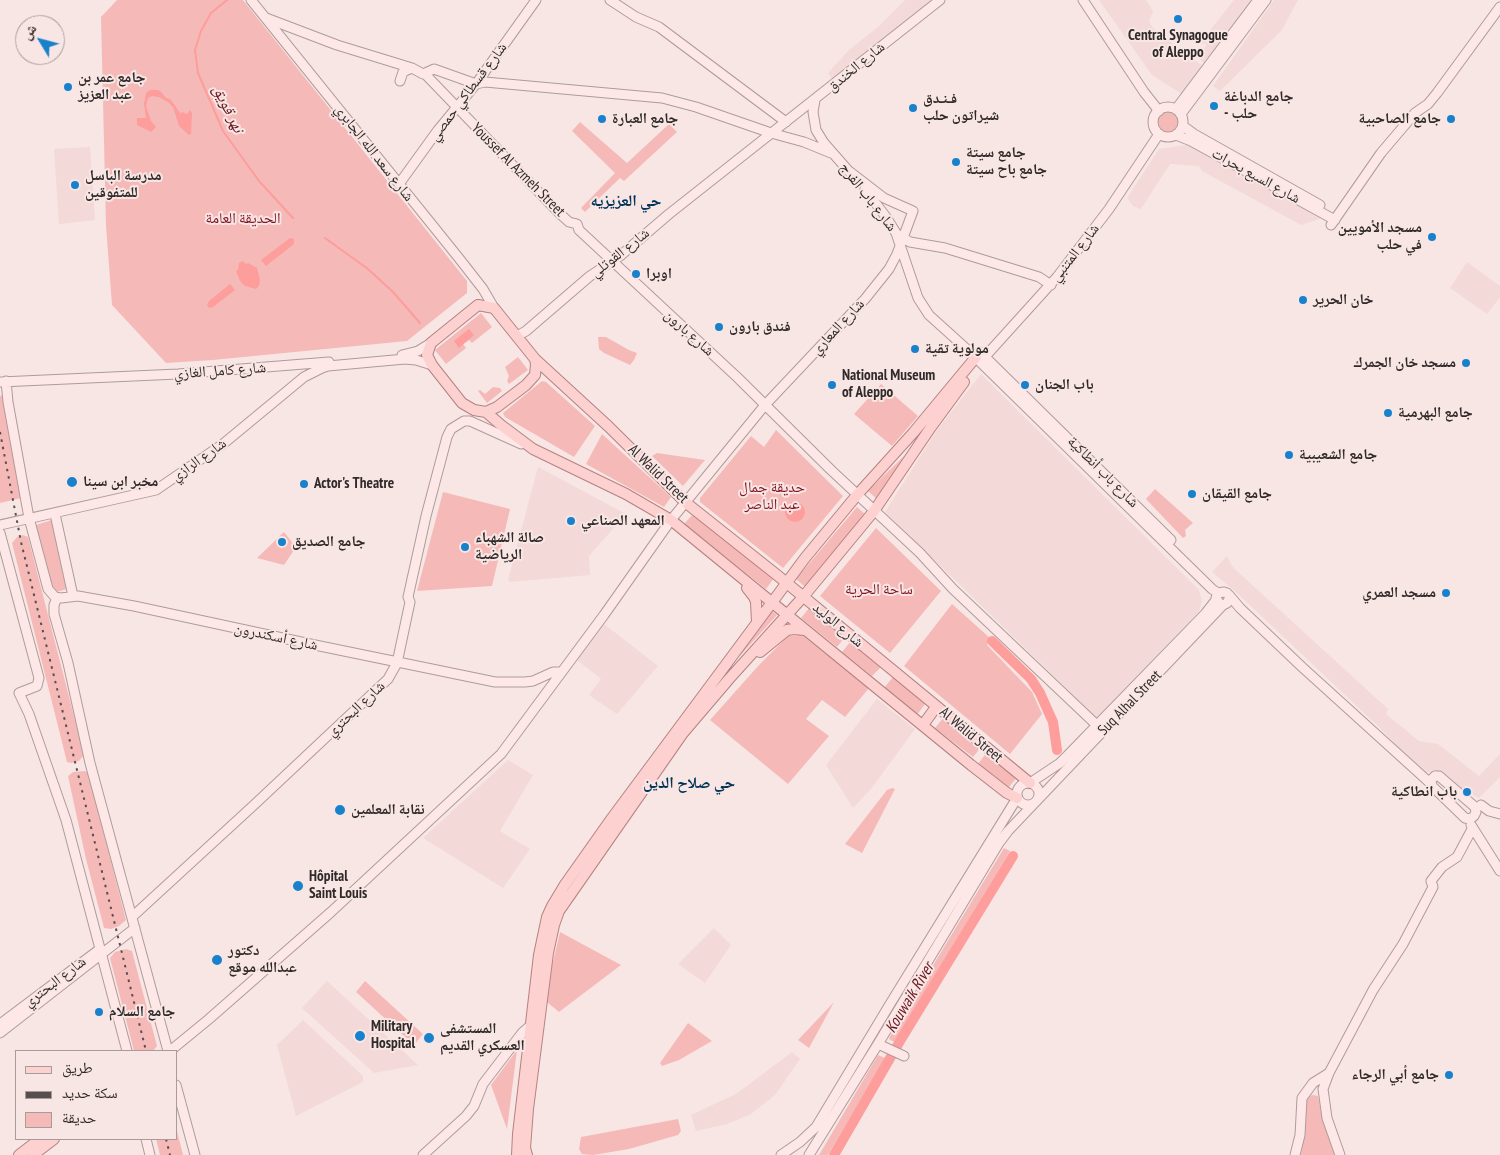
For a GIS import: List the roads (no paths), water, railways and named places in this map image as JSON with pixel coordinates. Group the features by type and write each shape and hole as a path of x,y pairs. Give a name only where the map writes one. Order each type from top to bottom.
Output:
{"main road":[{"name":"شارع سعد الله الجابري","path":"251,0 483,289 494,308"},
{"name":"شارع قسطاكي حمصي","path":"398,184 438,130 476,84 536,0"},
{"path":"610,0 636,17 659,27 786,122"},
{"name":"شارع الخندق","path":"771,133 940,0"},
{"path":"1083,0 1144,92 1159,111"},
{"path":"1179,111 1258,0"},
{"path":"1179,111 1266,0"},
{"path":"1334,220 1381,153 1422,107 1500,2"},
{"path":"1422,107 1428,104 1437,93 1500,7"},
{"path":"266,18 337,45 412,68 425,74 432,69 436,69 476,84"},
{"path":"400,81 403,72 412,68"},
{"name":"Youssef Al Azmeh Street","path":"425,74 550,204 569,222 577,224 580,230 614,261"},
{"name":"شارع باب الفرج","path":"476,84 485,82 662,98 696,107 771,133 812,144 835,156"},
{"name":"شارع باب الفرج","path":"815,100 814,124 820,136 901,236 921,304 930,315 980,357"},
{"path":"1165,107 1179,111 1183,120 1183,126 1176,135 1169,137 1156,131 1153,123 1159,111 1165,107"},
{"name":"شارع السبع بحرات","path":"1183,126 1334,220"},
{"name":"شارع القوتلي","path":"517,336 526,331 590,276 614,261 669,214 740,160 771,133"},
{"name":"شارع المتنبي","path":"517,1155 539,955 547,917 564,886 617,810 786,583 857,495 980,357 1051,285 1109,209 1160,134"},
{"name":"شارع السبع بحرات","path":"1176,135 1191,141 1334,220"},
{"path":"849,171 884,198 913,211 901,236 910,242 931,245 1039,277 1051,285"},
{"name":"شارع المعاري","path":"170,1050 209,1019 382,866 501,754 685,502 765,405 890,269 901,236"},
{"name":"شارع بارون","path":"614,261 857,495 920,553 953,589 1100,729"},
{"path":"526,1155 528,1109 548,953 559,911 681,736 729,678 803,597 874,511 980,357 1036,293 1041,285 1039,277"},
{"path":"486,412 497,407 532,380 536,369 535,359 494,308 483,305 472,308 431,343 427,354 432,365 462,403 474,410 486,412 533,449 626,494 671,520 1007,794 1017,798 1021,803 1028,805 1036,801 1039,795 1038,789 1030,783 1021,786 1017,791 1017,798 816,1127 800,1142 781,1155"},
{"name":"شارع كامل الغازي","path":"3,381 155,375 287,366 407,354 418,351 431,343"},
{"name":"شارع باب أنطاكية","path":"980,357 1222,597"},
{"name":"شارع باب أنطاكية","path":"980,357 1216,585 1222,597"},
{"path":"296,383 311,373 328,366 405,359 421,361 432,365"},
{"name":"Al Walid Street","path":"535,359 608,426 685,502 786,583"},
{"path":"287,366 296,370 296,383"},
{"path":"3,381 29,518 48,589 57,598 54,605 54,614 68,663 90,763 169,1050"},
{"name":"شارع الرازي","path":"0,525 156,490 223,444 296,383"},
{"name":"شارع البحتري","path":"0,1024 100,952 134,922 388,679 397,662 410,602 408,597 422,534 447,437 451,429 464,421 470,421 533,449"},
{"path":"55,514 72,596"},
{"path":"0,532 40,678 37,686 19,693 30,714 66,820 127,1050"},
{"path":"736,573 754,597 757,608 757,623"},
{"name":"شارع الوليد","path":"786,583 889,668"},
{"name":"شارع أسكندرون","path":"57,598 72,596 134,606 495,682 516,683 533,681 553,672 560,672"},
{"path":"1222,597 1240,608 1430,783 1462,817 1468,819 1474,816 1476,812 1475,807 1439,776 1433,777 1430,783"},
{"name":"Suq Alhal Street","path":"809,1155 881,1046 999,843 1100,729 1222,597"},
{"name":"Suq Alhal Street","path":"1030,783 1060,763 1100,729 1222,597"},
{"path":"729,678 787,630 794,628 808,631"},
{"name":"Al Walid Street","path":"889,668 1030,783"},
{"path":"533,681 542,683 546,691"},
{"path":"923,725 936,707"},
{"path":"1481,805 1488,811 1500,814"},
{"path":"1468,819 1472,829 1500,871"},
{"path":"1340,1155 1328,1118 1323,1089 1329,1073 1373,990 1403,944 1433,887 1431,881 1442,867 1457,857 1472,829"},
{"path":"0,1033 100,952"},
{"path":"423,1155 466,1116 474,1106 483,1084 522,1033 530,1026"},
{"path":"881,1046 904,1056"},
{"path":"1295,1155 1300,1135 1302,1098 1313,1083 1329,1073"},
{"path":"178,1092 195,1155"},
{"path":"19,1155 39,1140"},
{"path":"33,1155 53,1140"},
{"path":"146,1140 150,1155"}],"waterway":[{"name":"نهر قويق","path":"227,0 211,13 201,31 195,50 198,73 223,131 259,181 293,218"},
{"name":"نهر قويق","path":"325,238 368,269 393,292 420,323"},
{"name":"Kouwaik River","path":"992,641 1031,679 1040,693 1053,722 1057,750"},
{"name":"Kouwaik River","path":"834,1155 900,1041 1013,856"}],"railway":[{"path":"0,432 21,542 146,1050"},
{"path":"166,1140 170,1155"}],"place":[{"name":"Central Synagogue of Aleppo","path":"1178,19"},
{"name":"جامع عمر بن عبد العزيز","path":"68,87"},
{"name":"جامع الدباغة - حلب","path":"1214,106"},
{"name":"فـنـدق شيراتون حلب","path":"913,108"},
{"name":"جامع العبارة","path":"602,119"},
{"name":"جامع الصاحبية","path":"1451,119"},
{"name":"جامع سيتة جامع باح سيتة","path":"956,162"},
{"name":"مدرسة الباسل للمتفوقين","path":"75,185"},
{"name":"مسجد الأمويين في حلب","path":"1432,237"},
{"name":"اوبرا","path":"636,274"},
{"name":"خان الحرير","path":"1303,300"},
{"name":"فندق بارون","path":"719,327"},
{"name":"مولوية تقية","path":"915,349"},
{"name":"مسجد خان الجمرك","path":"1466,363"},
{"name":"National Museum of Aleppo","path":"832,385"},
{"name":"باب الجنان","path":"1025,385"},
{"name":"جامع البهرمية","path":"1388,413"},
{"name":"جامع الشعيبية","path":"1289,455"},
{"name":"مخبر ابن سينا","path":"72,482"},
{"name":"Actor's Theatre","path":"304,484"},
{"name":"جامع القيقان","path":"1192,494"},
{"name":"المعهد الصناعي","path":"571,521"},
{"name":"جامع الصديق","path":"282,542"},
{"name":"صالة الشهباء الرياضية","path":"465,547"},
{"name":"مسجد العمري","path":"1446,593"},
{"name":"باب انطاكية","path":"1467,792"},
{"name":"نقابة المعلمين","path":"340,810"},
{"name":"Hôpital Saint Louis","path":"298,886"},
{"name":"دكتور عبدالله موقع","path":"217,960"},
{"name":"جامع السلام","path":"99,1012"},
{"name":"Military Hospital","path":"360,1036"},
{"name":"المستشفى العسكري القديم","path":"429,1038"},
{"name":"جامع أبي الرجاء","path":"1449,1075"}],"district":[{"name":"حي العزيزيه","path":"626,201"},
{"name":"حي صلاح الدين","path":"689,783"}],"park label":[{"name":"الحديقة العامة","path":"243,219"},
{"name":"حديقة جمال عبد الناصر","path":"772,496"},
{"name":"ساحة الحرية","path":"879,590"}]}
